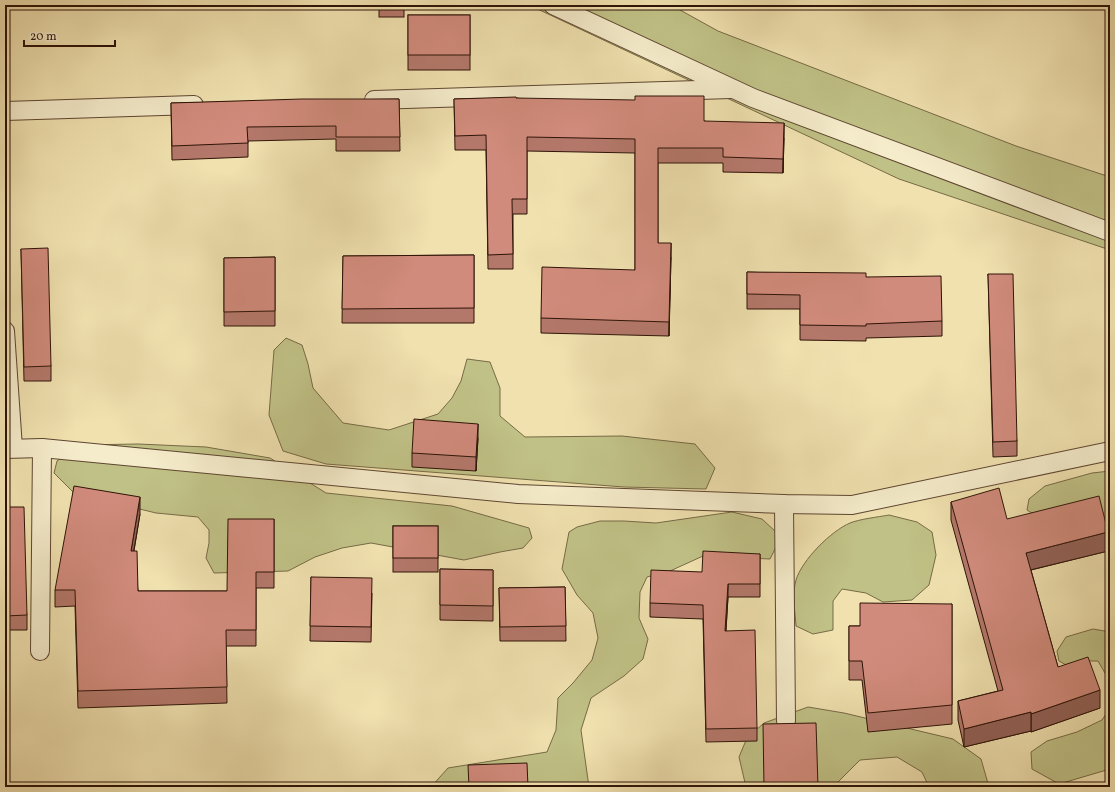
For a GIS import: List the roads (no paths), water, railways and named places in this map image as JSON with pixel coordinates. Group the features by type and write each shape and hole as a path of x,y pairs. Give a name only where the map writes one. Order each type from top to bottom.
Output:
{"lane":[{"path":"552,5 731,89 1110,232"},
{"path":"356,100 731,89"},
{"path":"5,111 212,105"},
{"path":"5,331 9,449 42,448 518,494 784,504 852,505 1110,451"},
{"path":"40,651 42,448"},
{"path":"784,504 786,721"}]}
